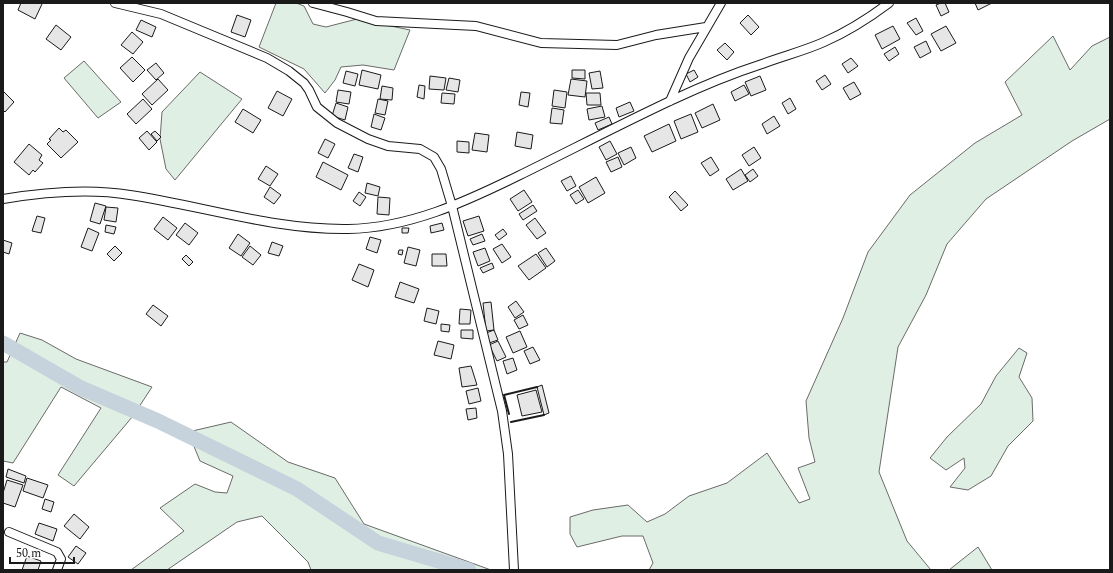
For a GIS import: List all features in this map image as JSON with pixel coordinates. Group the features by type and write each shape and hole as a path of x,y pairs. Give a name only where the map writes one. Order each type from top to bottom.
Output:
{"street":[{"path":"115,3 161,14 266,58 289,71 304,83 317,107 338,123 368,139 388,146 420,149 434,157 439,164 452,206 502,411 508,454 514,570"},
{"path":"313,3 376,21 476,26 541,43 617,45 656,35 706,27"},
{"path":"670,100 689,58 721,3"},
{"path":"3,200 62,191 128,194 292,226 349,229 384,225 415,218 452,206 567,152 670,100 719,79 763,63 796,54 826,42 858,24 889,3"},
{"path":"9,532 57,552 61,559 57,570"}],"green space":[{"path":"276,3 296,3 304,6 313,24 326,27 357,19 410,30 394,70 363,65 341,67 335,80 325,93 304,69 259,47"},
{"path":"1053,36 1070,70 1092,46 1110,37 1110,119 1072,141 986,199 947,244 926,295 898,347 879,472 907,541 931,570 649,570 653,563 643,536 622,536 577,547 570,534 570,517 593,510 628,505 647,522 665,514 689,496 727,483 767,453 799,503 810,499 798,468 815,462 809,438 806,401 843,318 868,252 910,195 975,143 1022,115 1005,82"},
{"path":"84,61 121,102 98,118 64,78"},
{"path":"200,72 242,99 175,180 166,169 160,139 162,112"},
{"path":"20,333 42,340 76,359 152,387 133,416 74,486 58,475 101,408 61,387 13,463 3,461 3,362 7,362"},
{"path":"1019,348 1027,353 1019,377 1032,398 1033,421 1008,446 991,476 968,490 950,487 965,468 964,458 946,470 930,458 947,437 981,404 996,376"},
{"path":"231,422 288,462 335,478 364,524 491,570 311,570 308,562 262,516 237,522 167,570 131,570 184,531 160,508 195,484 215,492 227,493 233,476 200,461 188,432"},
{"path":"978,547 992,570 949,570"}],"building":[{"path":"21,3 42,4 35,19 18,10"},
{"path":"945,3 949,12 941,16 936,5"},
{"path":"975,3 992,3 978,10"},
{"path":"237,15 251,20 245,37 231,32"},
{"path":"748,15 759,27 751,35 740,23"},
{"path":"916,18 923,31 916,35 907,23"},
{"path":"141,20 156,27 152,37 136,30"},
{"path":"56,25 71,37 61,50 46,39"},
{"path":"893,26 900,39 882,49 875,35"},
{"path":"946,26 956,43 941,51 931,34"},
{"path":"132,32 143,42 133,54 121,45"},
{"path":"926,41 931,52 920,58 914,47"},
{"path":"725,43 734,52 727,60 717,50"},
{"path":"895,47 899,54 889,61 884,54"},
{"path":"132,57 145,70 133,82 120,68"},
{"path":"851,58 858,66 848,73 842,64"},
{"path":"156,63 164,73 156,80 147,70"},
{"path":"362,70 381,75 378,89 359,85"},
{"path":"572,70 585,70 585,79 572,78"},
{"path":"694,70 698,77 690,82 686,74"},
{"path":"346,71 358,74 355,86 343,83"},
{"path":"600,71 603,88 592,89 589,73"},
{"path":"825,75 831,84 822,90 816,81"},
{"path":"430,76 446,78 444,90 429,89"},
{"path":"760,76 766,90 751,96 745,82"},
{"path":"449,78 460,80 458,92 446,90"},
{"path":"158,79 168,90 152,105 142,94"},
{"path":"571,79 587,81 585,97 568,95"},
{"path":"854,82 861,94 850,100 843,88"},
{"path":"419,85 425,86 424,99 417,97"},
{"path":"744,85 749,94 735,101 731,92"},
{"path":"382,86 393,88 392,100 380,99"},
{"path":"338,90 351,92 349,104 336,102"},
{"path":"554,90 567,92 565,108 552,106"},
{"path":"3,91 14,102 5,112 3,110"},
{"path":"277,91 292,99 283,116 268,108"},
{"path":"521,92 530,93 528,107 519,105"},
{"path":"442,93 455,94 454,104 441,103"},
{"path":"586,93 600,93 601,105 587,105"},
{"path":"790,98 796,109 788,114 782,103"},
{"path":"143,99 152,109 136,124 127,114"},
{"path":"378,99 388,101 385,115 375,113"},
{"path":"630,102 634,111 619,117 616,108"},
{"path":"336,103 348,107 345,120 332,116"},
{"path":"713,104 720,120 702,128 695,113"},
{"path":"602,106 605,117 589,120 587,109"},
{"path":"552,108 564,110 562,124 550,123"},
{"path":"243,109 261,120 253,133 235,122"},
{"path":"374,114 385,118 381,130 371,127"},
{"path":"691,114 698,132 681,139 674,121"},
{"path":"774,116 780,126 767,134 762,124"},
{"path":"609,117 612,124 598,130 595,123"},
{"path":"669,124 676,141 652,152 644,136"},
{"path":"59,128 63,132 66,130 78,142 61,158 47,144 51,140 49,139"},
{"path":"147,131 157,142 149,150 139,138"},
{"path":"155,131 161,137 157,141 151,134"},
{"path":"517,132 533,135 531,149 515,146"},
{"path":"475,133 489,135 487,152 472,150"},
{"path":"325,139 335,144 328,158 318,153"},
{"path":"457,141 469,142 469,153 457,152"},
{"path":"610,141 617,154 606,160 599,147"},
{"path":"29,144 42,155 39,160 43,163 35,172 33,170 29,175 14,162"},
{"path":"631,147 636,158 624,165 618,153"},
{"path":"754,147 761,158 749,166 742,155"},
{"path":"354,154 363,157 358,172 348,168"},
{"path":"618,157 622,167 611,172 606,162"},
{"path":"711,157 719,170 710,176 701,163"},
{"path":"323,162 348,175 341,190 316,177"},
{"path":"266,166 278,174 270,186 258,179"},
{"path":"741,169 748,181 733,190 726,179"},
{"path":"753,169 758,176 750,182 745,175"},
{"path":"571,176 576,186 567,191 561,181"},
{"path":"596,177 605,193 588,203 579,187"},
{"path":"367,183 380,187 378,196 365,193"},
{"path":"270,187 281,195 274,204 264,197"},
{"path":"524,190 532,202 518,211 510,199"},
{"path":"578,190 584,199 576,204 570,195"},
{"path":"675,191 688,205 681,211 669,197"},
{"path":"359,192 366,197 360,206 353,201"},
{"path":"378,197 390,198 389,215 377,214"},
{"path":"95,203 106,206 100,224 90,221"},
{"path":"533,205 537,211 523,220 519,214"},
{"path":"106,207 118,208 116,222 104,220"},
{"path":"37,216 45,218 41,233 32,231"},
{"path":"479,216 484,231 468,236 463,221"},
{"path":"163,217 177,228 168,240 154,229"},
{"path":"535,218 546,233 537,239 526,225"},
{"path":"185,223 198,233 189,245 176,235"},
{"path":"442,223 444,230 431,233 430,226"},
{"path":"106,225 116,227 114,234 105,232"},
{"path":"88,228 99,233 92,251 81,247"},
{"path":"402,228 409,228 408,233 402,233"},
{"path":"503,229 507,234 499,240 495,235"},
{"path":"238,234 250,243 241,256 229,248"},
{"path":"482,234 485,241 473,245 470,239"},
{"path":"370,237 381,240 377,253 366,249"},
{"path":"3,240 12,243 9,254 3,252"},
{"path":"272,242 283,246 279,256 268,253"},
{"path":"502,244 511,257 502,263 493,249"},
{"path":"115,246 122,253 114,261 107,254"},
{"path":"250,246 261,255 253,265 242,257"},
{"path":"408,247 420,250 416,266 404,263"},
{"path":"485,248 490,261 478,266 473,252"},
{"path":"546,248 555,261 547,267 538,253"},
{"path":"399,250 403,250 402,255 398,254"},
{"path":"432,254 446,254 447,266 432,266"},
{"path":"536,254 546,268 529,280 518,266"},
{"path":"186,255 193,262 189,266 182,259"},
{"path":"492,263 494,268 483,273 480,268"},
{"path":"359,264 374,270 368,287 352,280"},
{"path":"400,282 419,289 414,303 395,297"},
{"path":"516,301 524,312 515,318 508,307"},
{"path":"491,302 494,330 486,331 483,303"},
{"path":"153,305 168,316 161,326 146,314"},
{"path":"427,308 439,311 436,324 424,321"},
{"path":"460,309 471,310 470,324 459,324"},
{"path":"523,315 528,325 519,329 514,320"},
{"path":"441,324 450,325 449,332 441,331"},
{"path":"461,330 473,330 473,339 461,338"},
{"path":"494,330 498,340 489,343 486,333"},
{"path":"520,331 527,347 513,353 506,337"},
{"path":"438,341 454,345 451,359 434,355"},
{"path":"498,341 506,357 497,361 489,345"},
{"path":"533,347 540,360 530,364 524,351"},
{"path":"513,358 517,370 507,374 503,361"},
{"path":"471,366 477,385 462,387 459,368"},
{"path":"542,385 549,413 544,415 537,387"},
{"path":"478,388 481,401 469,404 466,391"},
{"path":"536,390 542,412 522,416 517,395"},
{"path":"476,408 477,418 468,420 466,409"},
{"path":"8,469 26,476 24,483 6,477"},
{"path":"27,478 48,485 43,498 23,491"},
{"path":"7,480 23,485 15,507 3,503 3,493"},
{"path":"45,499 54,502 51,512 42,509"},
{"path":"74,514 89,527 80,539 64,526"},
{"path":"39,523 57,529 53,541 35,534"},
{"path":"76,546 86,553 78,564 68,557"},
{"path":"27,556 41,561 38,570 22,570"}],"waterway":[{"path":"3,343 81,388 158,421 297,489 378,543 469,570"}],"wall":[{"path":"509,414 504,395 537,387"},
{"path":"511,422 544,415"}]}
